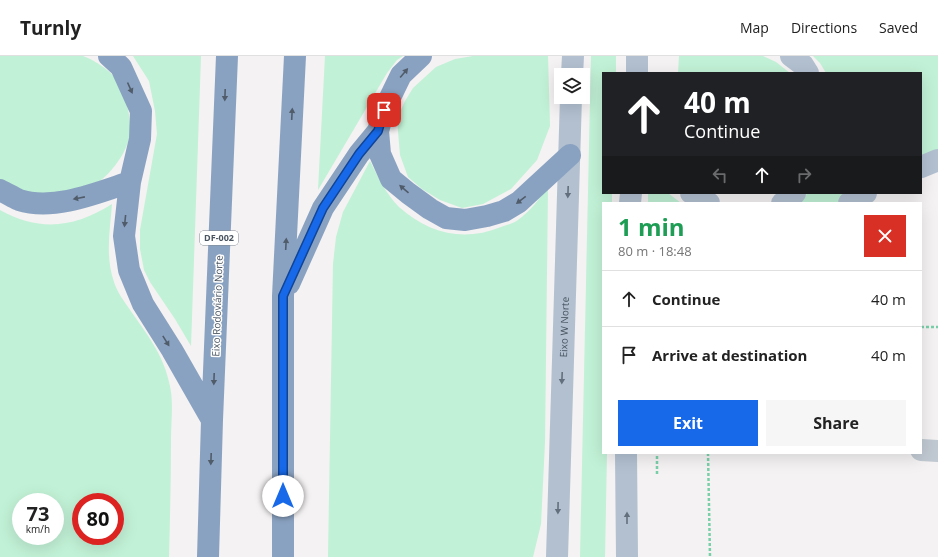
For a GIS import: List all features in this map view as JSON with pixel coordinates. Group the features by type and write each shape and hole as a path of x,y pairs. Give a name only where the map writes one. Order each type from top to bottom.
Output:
{"highway":[{"path":"109,56 121,67 141,111 140,139 130,182 124,236 130,270 143,304 172,350 212,420"},
{"name":"Eixo Rodoviário Norte","path":"208,557 227,56"},
{"path":"283,557 283,296 295,56"},
{"path":"421,56 401,76 384,110 378,131 380,154 392,179 430,209 446,218 465,220 504,211 519,202 570,155"},
{"path":"283,296 323,208 359,154 378,131"},
{"path":"0,190 20,200 49,204 89,196 130,182"}],"main road":[{"path":"572,68 573,56"},
{"path":"637,56 637,72"},
{"path":"791,56 803,65 807,72"},
{"name":"Eixo W Norte","path":"557,557 571,104"},
{"path":"922,167 938,160"},
{"path":"694,194 707,202"},
{"path":"784,202 789,200 794,194"},
{"path":"851,202 864,194"},
{"path":"626,454 627,557"}],"street":[{"path":"922,450 938,451"}],"path":[{"path":"922,327 938,327"},
{"path":"708,454 710,557"}],"green space":[{"path":"0,56 83,56 100,65 113,75 126,100 130,134 125,150 116,165 97,184 78,194 33,195 0,180"},
{"path":"133,56 201,56 191,346 150,282 144,270 140,249 140,230 157,134 155,111 149,81"},
{"path":"325,56 403,56 397,60 387,73 318,190"},
{"path":"473,56 548,56 550,126 537,160 511,189 483,204 462,208 440,200 422,189 408,177 400,155 397,119 413,88 436,67 455,59"},
{"path":"591,56 616,56 616,72 602,72 602,194 612,194 612,202 602,202 602,454 607,454 605,557 580,557"},
{"path":"679,56 763,56 776,62 789,72 678,72"},
{"path":"813,56 938,56 938,151 922,159 922,72 825,72 820,63"},
{"path":"370,161 386,191 399,207 422,224 447,233 474,234 487,232 514,222 531,209 548,186 545,442 541,524 533,557 328,557 333,264 336,237 343,212"},
{"path":"648,194 669,194 680,202 648,202"},
{"path":"807,194 855,194 840,202 798,202"},
{"path":"112,204 109,233 109,253 111,272 114,282 121,296 148,336 163,362 171,389 172,410 169,557 0,557 0,210 29,222 43,224 57,224 84,218"}],"route":[{"path":"283,496 283,296 323,208 359,154 378,131 384,110"}]}
